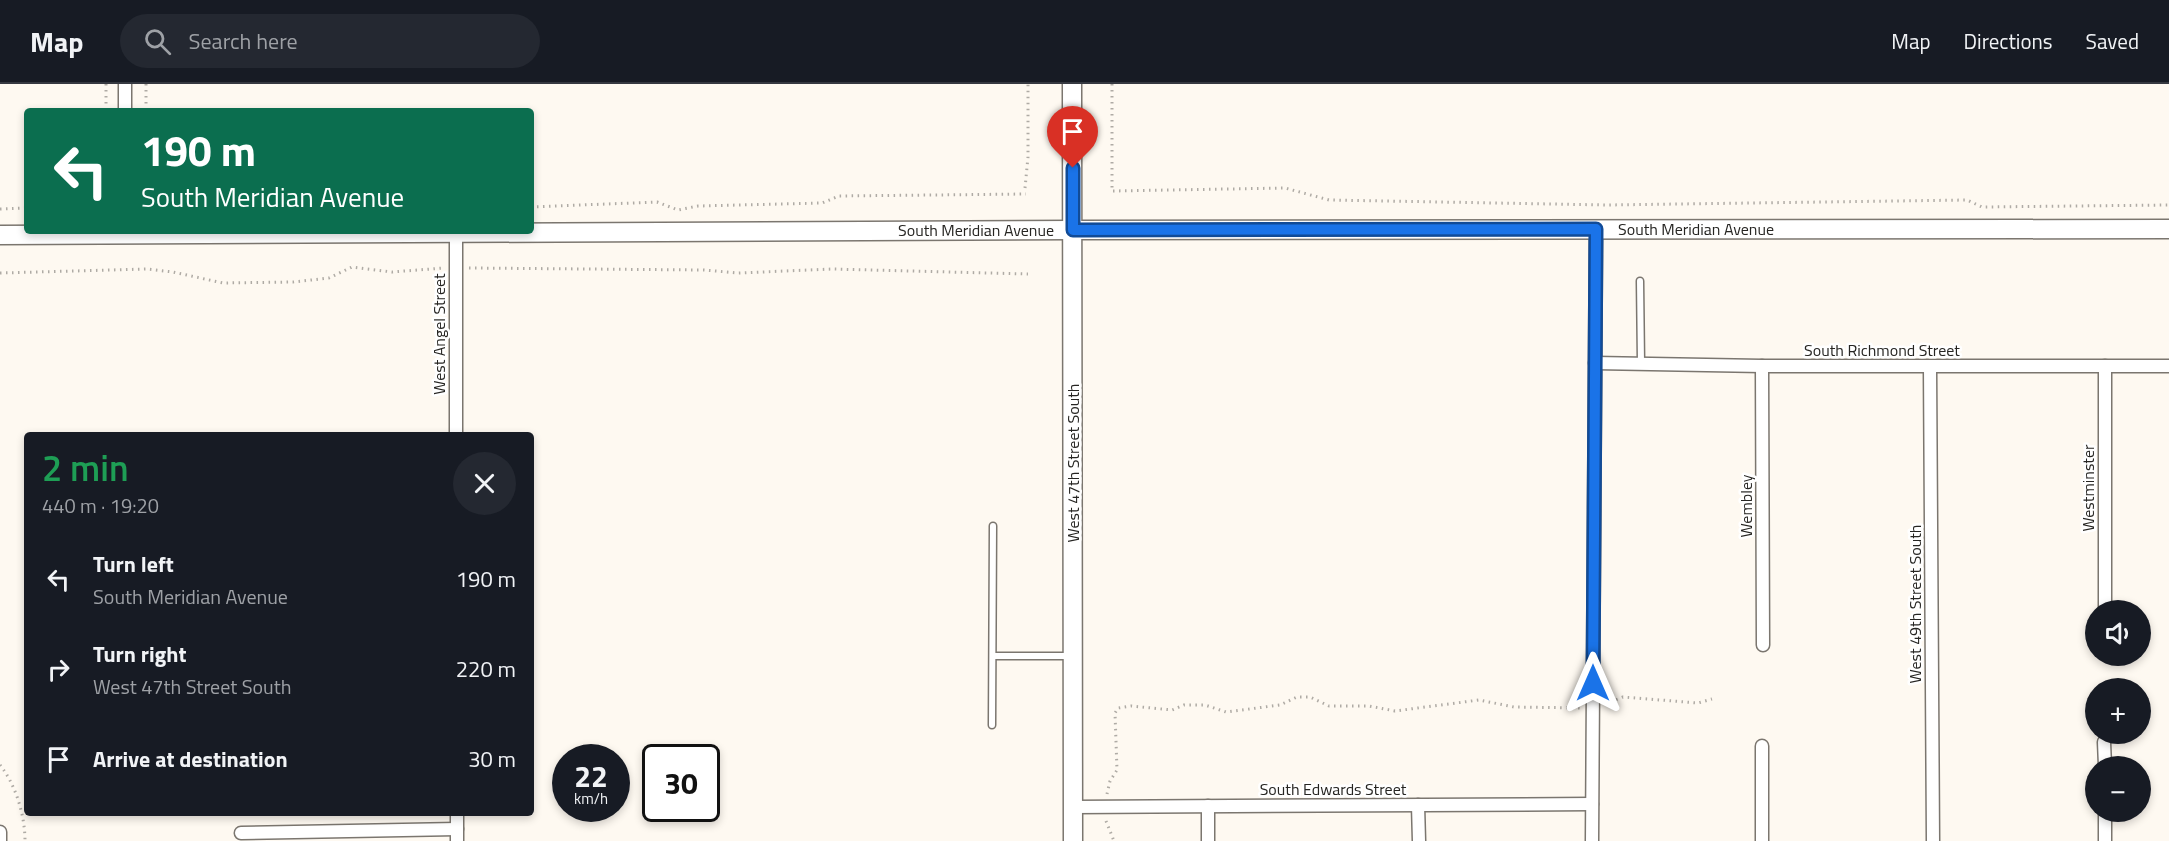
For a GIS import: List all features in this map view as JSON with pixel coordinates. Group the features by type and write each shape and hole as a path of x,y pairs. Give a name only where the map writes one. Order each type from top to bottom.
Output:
{"main road":[{"name":"West 47th Street South","path":"1072,84 1073,841"},
{"name":"South Meridian Avenue","path":"534,233 2169,229"},
{"name":"South Meridian Avenue","path":"0,235 63,234"}],"street":[{"path":"125,84 125,108"},
{"path":"1592,841 1596,229"},
{"name":"West Angel Street","path":"456,234 456,432"},
{"name":"South Richmond Street","path":"1595,363 1930,367 2169,366"},
{"name":"Wembley","path":"1762,366 1763,645"},
{"name":"Westminster","path":"2105,366 2105,600"},
{"name":"West 49th Street South","path":"1930,367 1933,841"},
{"path":"1762,746 1762,841"},
{"name":"South Edwards Street","path":"1074,807 1592,804"},
{"path":"1418,805 1419,841"},
{"path":"1208,806 1208,841"},
{"path":"241,833 457,835 457,816"},
{"path":"2105,822 2105,841"},
{"path":"0,832 0,841"}],"lane":[{"path":"1640,282 1641,363"},
{"path":"992,725 993,526"},
{"path":"993,656 1072,656"}],"path":[{"path":"106,84 106,108"},
{"path":"146,84 146,108"},
{"path":"1025,188 1028,157 1028,84"},
{"path":"1112,84 1112,191 1285,188 1329,200 1607,205 1967,200 1982,207 2169,205"},
{"path":"534,207 657,202 678,210 698,206 822,203 839,196 1026,194"},
{"path":"0,209 24,208"},
{"path":"0,273 147,269 223,283 329,278 352,267 392,272 428,268 704,270 738,273 832,269 1028,274"},
{"path":"1114,841 1109,832 1105,807 1110,781 1117,770 1115,713 1118,708 1131,706 1172,710 1185,705 1205,705 1226,712 1280,705 1297,697 1310,697 1329,706 1369,706 1395,711 1479,700 1514,707 1578,708 1610,703 1623,697 1698,703 1712,699"},
{"path":"0,765 15,791 25,831 25,841"}],"route":[{"path":"1073,168 1073,230 1596,229 1593,683"}]}
